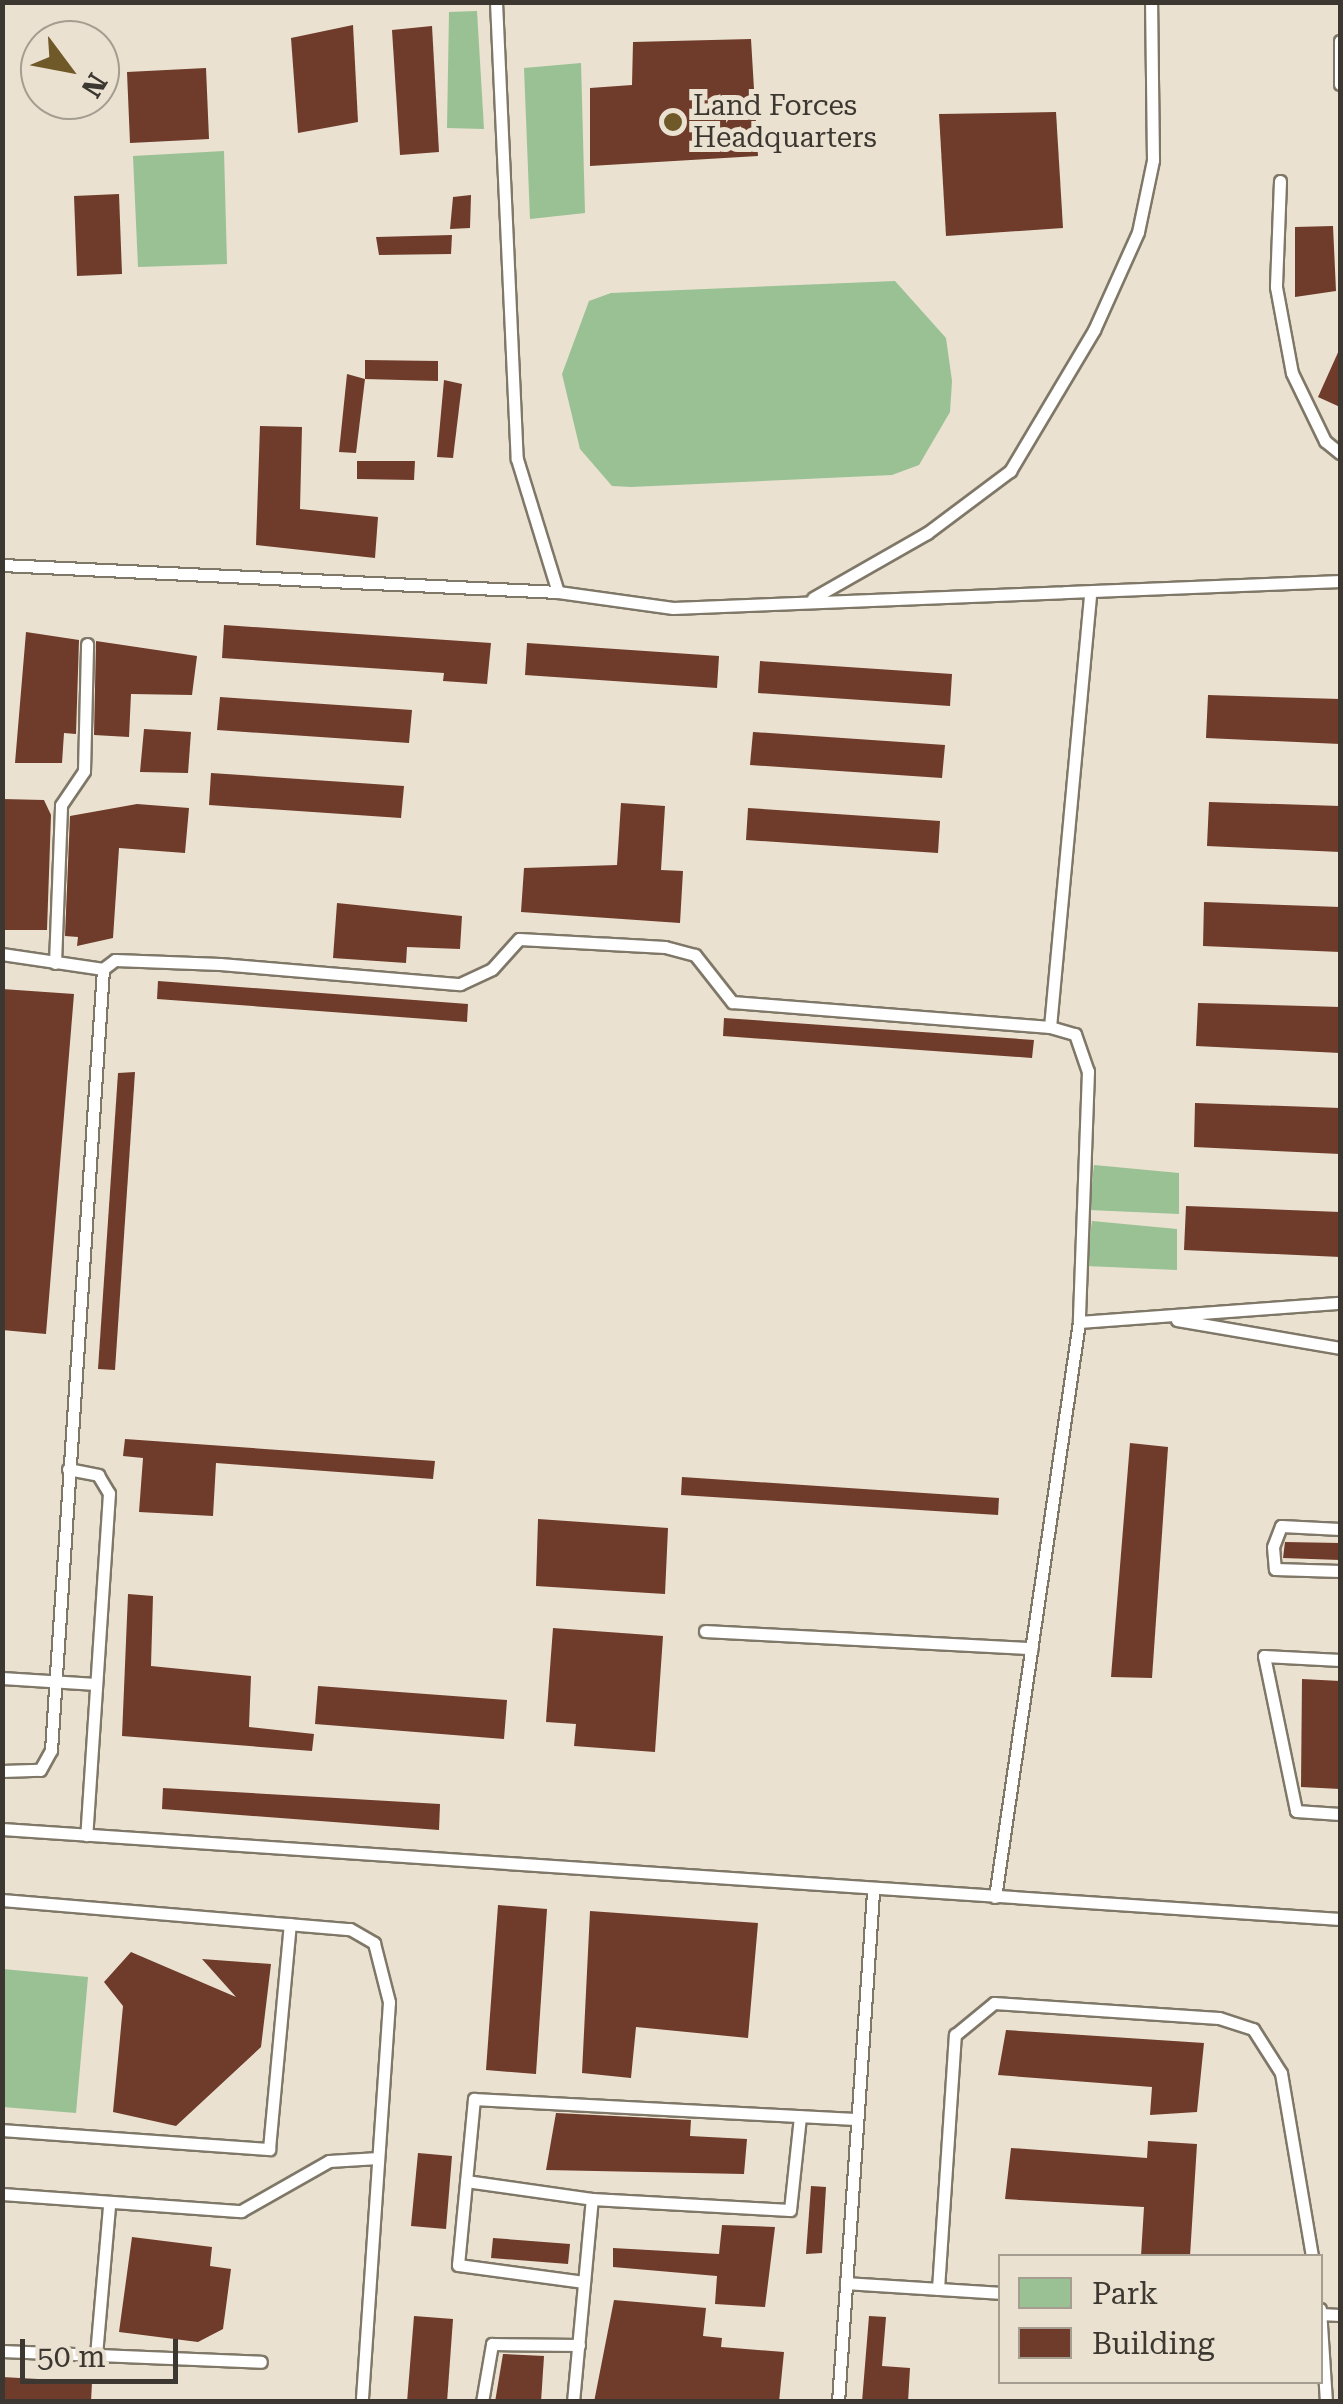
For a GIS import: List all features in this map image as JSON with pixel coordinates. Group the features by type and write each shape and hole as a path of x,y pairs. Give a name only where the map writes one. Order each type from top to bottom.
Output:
{"lane":[{"path":"496,2 518,458 558,592"},
{"path":"810,600 927,533 1010,471 1094,330 1138,232 1153,160 1150,2"},
{"path":"1340,41 1340,84"},
{"path":"1280,181 1276,287 1292,373 1325,441 1340,453"},
{"path":"2,564 558,592 673,608 810,600 1090,597 1340,581"},
{"path":"1050,1027 1090,597"},
{"path":"55,963 61,804 84,771 87,644"},
{"path":"2,954 103,969 115,960 220,964 460,984 492,969 520,939 665,947 695,955 732,1002 1050,1027 1075,1034 1088,1071 1079,1322 996,1897"},
{"path":"2,1771 46,1764 55,1681 103,969"},
{"path":"1079,1322 1340,1303"},
{"path":"1158,1316 1340,1348"},
{"path":"68,1468 98,1475 109,1493 86,1835"},
{"path":"1340,1529 1281,1526 1273,1547 1275,1569 1340,1571"},
{"path":"705,1631 1032,1648"},
{"path":"1340,1660 1264,1656 1296,1811 1340,1814"},
{"path":"2,1678 96,1684"},
{"path":"2,1829 873,1892 1340,1919"},
{"path":"838,2402 854,2119 873,1892"},
{"path":"2,1900 350,1929 374,1943 386,1970 362,2402"},
{"path":"2,2130 269,2149 290,1924"},
{"path":"938,2289 955,2035 994,2004 1220,2018 1253,2029 1281,2073 1312,2254"},
{"path":"584,2282 458,2265 474,2099 854,2119"},
{"path":"466,2181 592,2199 790,2210 800,2117"},
{"path":"2,2194 109,2206 241,2211 329,2161 378,2158"},
{"path":"574,2402 592,2199"},
{"path":"96,2355 109,2206"},
{"path":"846,2283 998,2293"},
{"path":"482,2402 492,2344 579,2344"},
{"path":"1323,2348 1326,2402"},
{"path":"2,2351 261,2362"}],"green space":[{"path":"477,11 484,129 447,128 449,12"},
{"path":"581,63 585,213 530,219 524,68"},
{"path":"224,151 227,264 138,267 133,156"},
{"path":"895,281 946,338 952,381 950,412 919,465 892,475 631,487 612,486 580,449 562,374 589,301 611,293"},
{"path":"1094,1165 1179,1173 1179,1214 1089,1210"},
{"path":"1092,1221 1177,1229 1177,1270 1086,1266"},
{"path":"3,1969 88,1977 76,2113 3,2107"}],"building":[{"path":"353,25 358,122 298,133 291,38"},
{"path":"432,26 439,152 400,155 392,30"},
{"name":"Land Forces Headquarters","path":"751,39 758,156 590,166 590,88 632,85 633,42"},
{"path":"206,68 209,139 130,143 127,72"},
{"path":"1056,112 1063,228 946,236 939,114"},
{"path":"119,194 122,274 77,276 74,196"},
{"path":"471,195 470,228 450,229 453,197"},
{"path":"1333,226 1336,291 1295,297 1295,227"},
{"path":"452,235 451,254 379,255 376,237"},
{"path":"1340,348 1340,407 1318,397"},
{"path":"365,360 438,361 438,381 365,379"},
{"path":"347,374 365,379 356,453 339,452"},
{"path":"444,380 462,384 453,458 437,457"},
{"path":"260,426 302,427 300,509 378,517 375,558 256,545"},
{"path":"357,461 415,461 414,480 357,479"},
{"path":"224,625 491,643 487,684 443,681 444,673 222,658"},
{"path":"26,632 79,640 76,734 64,733 62,763 15,763"},
{"path":"96,641 197,656 192,695 131,694 129,737 94,735"},
{"path":"527,643 719,656 717,688 525,675"},
{"path":"760,661 952,674 950,706 758,693"},
{"path":"1208,695 1340,699 1340,744 1206,738"},
{"path":"220,697 412,710 409,743 217,730"},
{"path":"144,729 191,732 188,773 140,772"},
{"path":"753,732 945,745 942,778 750,765"},
{"path":"211,773 404,786 401,818 209,805"},
{"path":"2,799 44,800 51,815 47,930 2,930"},
{"path":"1209,802 1340,806 1340,852 1207,846"},
{"path":"621,803 665,806 661,870 683,871 680,923 521,912 524,868 617,865"},
{"path":"137,804 189,808 185,853 119,848 113,938 77,946 78,937 65,936 70,816"},
{"path":"748,808 940,821 938,853 746,840"},
{"path":"1204,902 1340,907 1340,952 1203,946"},
{"path":"337,903 462,916 460,949 407,947 406,963 333,958"},
{"path":"158,981 468,1004 467,1022 157,999"},
{"path":"2,989 74,994 46,1334 2,1330"},
{"path":"1198,1003 1340,1007 1340,1053 1196,1046"},
{"path":"724,1018 1034,1040 1032,1058 723,1036"},
{"path":"135,1072 115,1370 98,1369 118,1073"},
{"path":"1195,1103 1340,1108 1340,1154 1194,1147"},
{"path":"1186,1206 1340,1212 1340,1257 1184,1250"},
{"path":"125,1439 435,1461 433,1479 216,1463 213,1516 139,1512 143,1458 123,1456"},
{"path":"1130,1443 1168,1447 1152,1678 1111,1677"},
{"path":"682,1477 999,1498 998,1515 681,1495"},
{"path":"538,1519 668,1528 665,1594 536,1586"},
{"path":"1285,1542 1340,1543 1340,1560 1283,1558"},
{"path":"128,1594 153,1596 151,1666 251,1676 249,1727 314,1734 312,1751 122,1736"},
{"path":"553,1628 663,1636 655,1752 574,1746 576,1724 546,1722"},
{"path":"1302,1679 1340,1681 1340,1789 1301,1787"},
{"path":"318,1686 507,1700 504,1739 315,1724"},
{"path":"163,1788 440,1804 439,1830 162,1809"},
{"path":"498,1905 547,1909 536,2074 486,2070"},
{"path":"590,1911 758,1923 748,2038 636,2027 631,2078 582,2073"},
{"path":"131,1952 236,1997 202,1959 271,1964 261,2047 176,2126 113,2112 123,2006 104,1982"},
{"path":"1006,2030 1204,2043 1197,2112 1150,2115 1152,2087 998,2075"},
{"path":"556,2113 691,2120 690,2136 747,2139 744,2174 546,2170"},
{"path":"1148,2141 1197,2144 1190,2254 1141,2254 1144,2207 1005,2199 1011,2148 1147,2158"},
{"path":"418,2153 452,2156 446,2229 411,2226"},
{"path":"811,2186 826,2187 822,2253 806,2254"},
{"path":"722,2225 775,2227 765,2307 715,2304 717,2276 613,2267 613,2248 719,2254"},
{"path":"132,2237 212,2247 210,2266 231,2269 223,2329 198,2342 119,2332"},
{"path":"493,2238 570,2244 568,2264 491,2258"},
{"path":"614,2300 706,2308 703,2336 722,2338 721,2347 784,2352 779,2402 594,2402"},
{"path":"414,2316 453,2319 447,2402 407,2402"},
{"path":"869,2316 886,2317 882,2366 910,2368 908,2402 862,2402"},
{"path":"503,2354 544,2356 541,2402 495,2402"},
{"path":"2,2377 92,2382 91,2402 2,2402"}],"place":[{"name":"Land Forces Headquarters","path":"673,122"}]}
